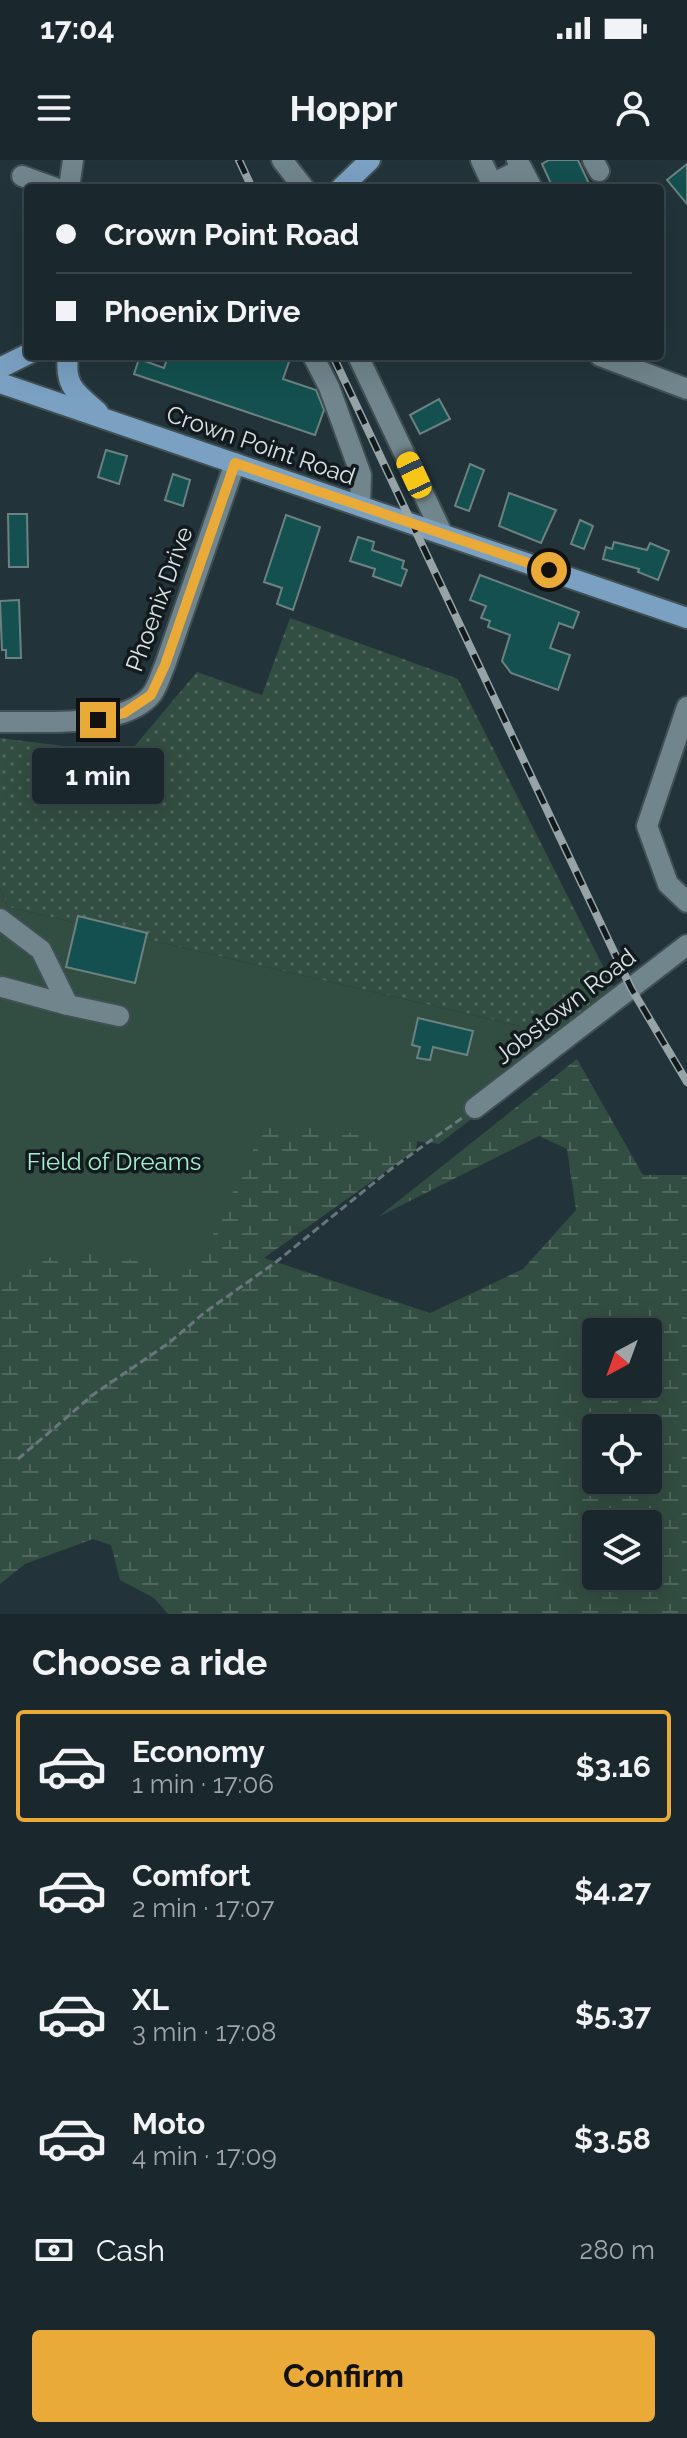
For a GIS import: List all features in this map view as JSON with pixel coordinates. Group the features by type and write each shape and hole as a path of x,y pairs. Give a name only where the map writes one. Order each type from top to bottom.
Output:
{"main road":[{"path":"345,184 370,160"},
{"path":"0,368 24,356"},
{"path":"68,360 66,373 71,388 107,420"},
{"name":"Crown Point Road","path":"0,383 686,616"}],"street":[{"path":"70,184 73,160"},
{"path":"282,160 301,184"},
{"path":"481,160 492,184"},
{"path":"497,184 524,172"},
{"path":"22,176 44,184"},
{"path":"315,360 329,387 361,475 360,506"},
{"path":"360,360 442,533"},
{"path":"611,360 687,389"},
{"name":"Phoenix Drive","path":"0,722 98,720 124,713 151,695 165,665 235,463"},
{"path":"687,707 647,826 668,884 687,902"},
{"path":"0,919 41,950 68,1005"},
{"name":"Jobstown Road","path":"475,1108 687,945"},
{"path":"2,987 119,1016"}],"path":[{"path":"18,1459 94,1394 169,1343 391,1169 475,1108"}],"green space":[{"path":"290,618 458,679 621,1002 576,1039 8,907 0,888 0,738 128,754 197,672 262,695"},
{"name":"Field of Dreams","path":"0,888 8,907 576,1039 439,1144 266,1122 196,1270 64,1249 0,1287"},
{"name":"Field of Dreams","path":"78,1035 420,1123 416,1150 264,1258 430,1313 523,1269 576,1210 567,1149 539,1136 378,1217 577,1059 643,1175 687,1175 687,1614 168,1614 154,1598 120,1580 111,1545 93,1539 25,1564 0,1584 0,1067"}],"building":[{"path":"549,160 578,160 589,184 551,184 542,164"},
{"path":"687,164 687,204 667,180"},
{"path":"139,360 164,368 167,360 290,360 283,379 316,390 324,410 315,435 134,374"},
{"path":"439,399 450,419 420,434 410,415"},
{"path":"106,450 127,456 119,484 98,477"},
{"path":"470,464 484,470 469,511 455,506"},
{"path":"173,474 190,480 183,506 165,500"},
{"path":"509,493 556,510 541,543 499,526"},
{"path":"8,514 27,514 28,567 9,567"},
{"path":"286,515 320,527 293,610 277,604 282,588 264,582"},
{"path":"580,520 593,526 584,549 571,544"},
{"path":"358,537 374,542 372,550 404,561 402,568 407,570 401,586 373,576 375,569 350,561"},
{"path":"614,542 647,550 650,543 669,551 658,580 638,572 639,569 603,559 606,547 612,549"},
{"path":"480,575 579,612 573,628 559,623 550,648 570,655 558,690 511,673 502,661 510,635 488,627 490,621 481,618 486,606 470,600"},
{"path":"19,600 21,658 6,658 6,650 2,650 0,601"},
{"path":"78,916 147,933 135,983 66,967"},
{"path":"418,1018 473,1031 467,1055 433,1047 430,1060 417,1058 420,1047 412,1045"}],"railway":[{"path":"239,160 250,184"},
{"path":"335,360 631,988 687,1082"}],"route":[{"path":"98,720 124,713 151,695 165,665 235,463 549,570"}]}
